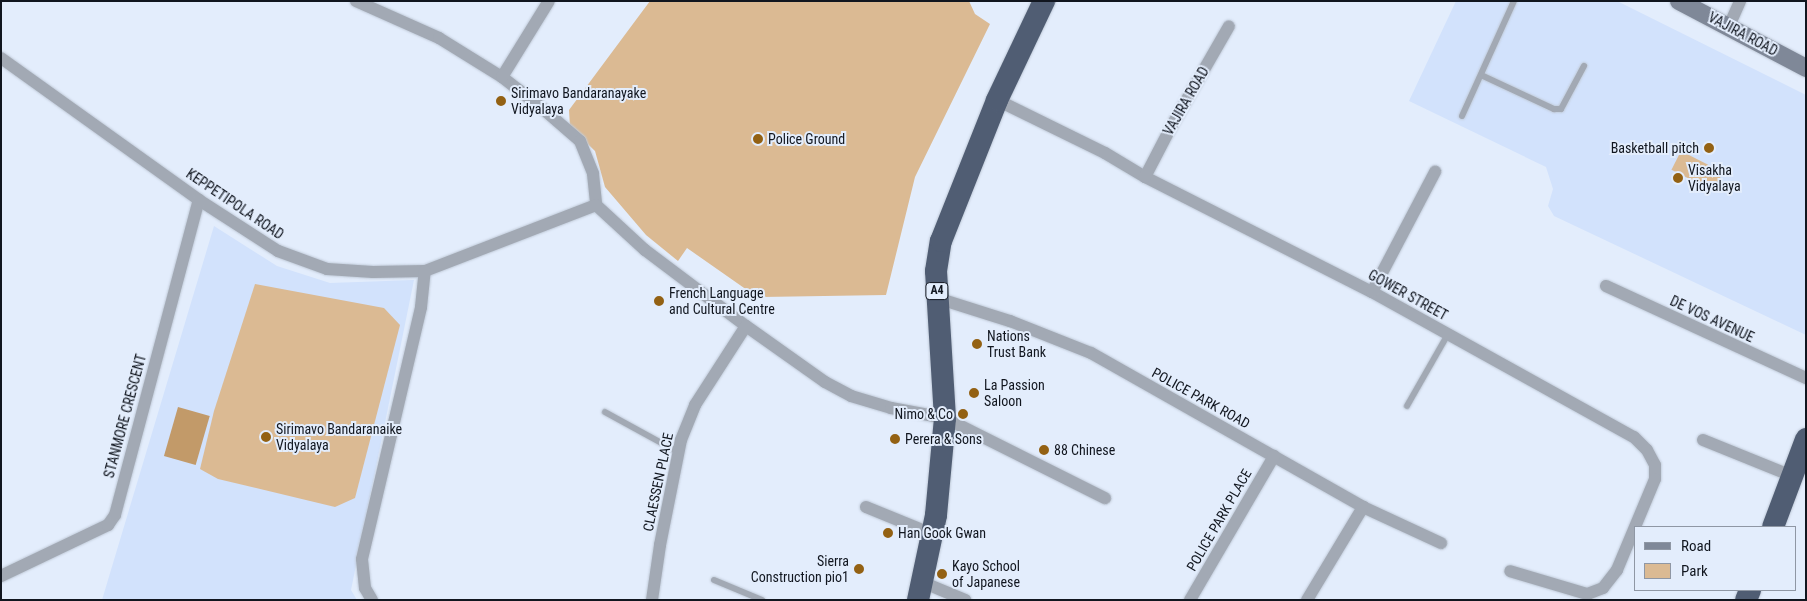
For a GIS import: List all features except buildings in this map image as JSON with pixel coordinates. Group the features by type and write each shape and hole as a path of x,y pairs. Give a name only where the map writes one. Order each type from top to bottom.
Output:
{"highway":[{"name":"A4","path":"920,591 936,515 945,418 936,271 941,241 997,100 1044,1"},
{"path":"1773,526 1797,475 1806,439"}],"main road":[{"name":"VAJIRA ROAD","path":"1679,1 1806,68"}],"street":[{"path":"356,1 438,38 502,77 580,141 593,174 596,205 645,250 746,326 825,382 851,396 891,408 945,418 1105,498"},
{"path":"502,77 549,1"},
{"path":"1729,26 1740,1"},
{"name":"VAJIRA ROAD","path":"1145,177 1171,127 1229,26"},
{"name":"KEPPETIPOLA ROAD","path":"1,58 199,200 278,251 328,269 373,272 425,271 596,205"},
{"name":"GOWER STREET","path":"997,100 1105,153 1145,177 1372,292 1634,437 1647,450 1655,465 1655,479 1635,526"},
{"path":"1372,292 1435,172"},
{"name":"STANMORE CRESCENT","path":"1,576 108,525 115,514 199,200"},
{"path":"372,600 365,588 362,559 422,307 425,271"},
{"name":"DE VOS AVENUE","path":"1606,286 1806,378"},
{"name":"POLICE PARK ROAD","path":"937,298 1010,321 1091,353 1363,507 1441,543"},
{"name":"CLAESSEN PLACE","path":"652,600 660,545 681,440 694,405 746,326"},
{"path":"1702,440 1797,475"},
{"name":"POLICE PARK PLACE","path":"1190,600 1274,456"},
{"path":"866,507 932,534"},
{"path":"1307,600 1363,507"},
{"name":"GOWER STREET","path":"1510,571 1587,594 1603,588 1617,570 1634,529"},
{"path":"920,591 965,600"}],"lane":[{"path":"1462,116 1514,1"},
{"path":"1482,75 1554,109 1560,109 1584,66"},
{"path":"1407,406 1448,334"},
{"path":"605,412 678,452"},
{"path":"714,580 762,600"}],"shaded area":[{"name":"Visakha Vidyalaya","path":"1456,1 1617,1 1806,95 1806,335 1554,216 1548,206 1553,189 1546,167 1409,101"},
{"name":"Sirimavo Bandaranaike Vidyalaya","path":"214,226 277,266 330,283 414,280 351,590 357,600 102,600"},
{"path":"178,407 210,416 196,465 164,456"}],"green space":[{"name":"Police Ground","path":"650,1 969,1 975,14 990,24 915,177 886,295 757,297 687,248 678,261 646,235 605,187 595,151 570,127 569,110"},
{"path":"1681,151 1723,172 1713,191 1671,170"},
{"path":"255,284 384,308 400,325 355,498 335,507 218,479 200,469 214,411"}],"place":[{"name":"Sirimavo Bandaranayake Vidyalaya","path":"501,101"},
{"name":"Police Ground","path":"758,139"},
{"name":"Basketball pitch","path":"1709,148"},
{"name":"Visakha Vidyalaya","path":"1678,178"},
{"name":"French Language and Cultural Centre","path":"659,301"},
{"name":"Nations Trust Bank","path":"977,344"},
{"name":"La Passion Saloon","path":"974,393"},
{"name":"Nimo & Co","path":"963,414"},
{"name":"Sirimavo Bandaranaike Vidyalaya","path":"266,437"},
{"name":"Perera & Sons","path":"895,439"},
{"name":"88 Chinese","path":"1044,450"},
{"name":"Han Gook Gwan","path":"888,533"},
{"name":"Sierra Construction pio1","path":"859,569"},
{"name":"Kayo School of Japanese","path":"942,574"}]}
